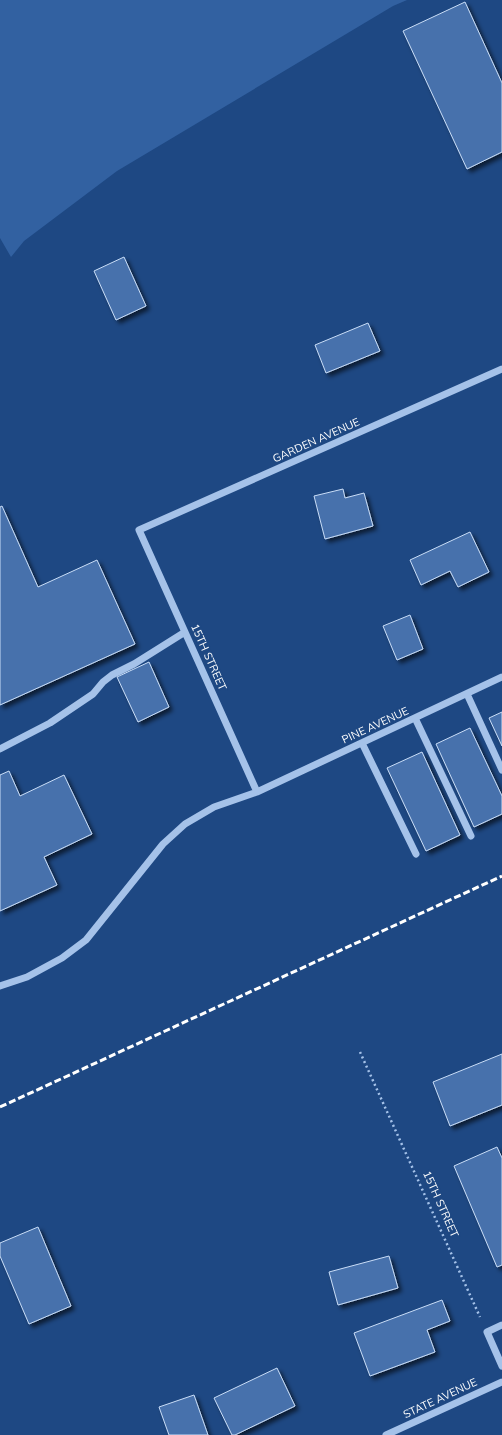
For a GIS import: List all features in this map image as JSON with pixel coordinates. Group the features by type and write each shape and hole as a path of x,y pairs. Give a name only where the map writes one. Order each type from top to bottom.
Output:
{"street":[{"name":"GARDEN AVENUE","path":"139,530 502,369"},
{"name":"15TH STREET","path":"139,530 257,792"},
{"path":"0,748 50,723 92,694 112,675 134,664 185,632"},
{"name":"PINE AVENUE","path":"0,986 27,977 62,958 86,940 163,844 185,824 214,807 257,792 502,678"},
{"path":"467,694 502,770"},
{"path":"415,718 471,836"},
{"path":"362,743 416,854"},
{"path":"502,1325 487,1332 502,1366"},
{"name":"STATE AVENUE","path":"386,1435 502,1382"}],"path":[{"name":"15TH STREET","path":"360,1052 487,1332"}],"shaded area":[{"path":"0,0 407,0 393,6 117,171 24,241 11,257 0,238"}],"building":[{"path":"465,2 502,83 502,152 467,169 403,31"},
{"path":"124,257 146,306 116,320 94,271"},
{"path":"368,323 380,351 326,373 315,345"},
{"path":"343,489 345,498 364,493 373,526 325,539 314,496"},
{"path":"2,506 38,587 97,560 135,644 0,705 0,507"},
{"path":"470,532 489,572 458,587 450,571 421,585 410,560"},
{"path":"410,615 423,649 397,660 383,626"},
{"path":"149,662 169,707 138,722 117,677"},
{"path":"502,712 502,746 489,718"},
{"path":"470,728 502,796 502,814 474,827 436,744"},
{"path":"422,752 460,835 426,851 387,768"},
{"path":"9,771 20,796 64,775 92,834 44,857 57,885 0,911 0,775"},
{"path":"502,1054 502,1105 450,1126 433,1082"},
{"path":"497,1147 502,1158 502,1265 497,1267 454,1166"},
{"path":"38,1227 71,1306 29,1324 0,1256 0,1243"},
{"path":"389,1256 398,1288 338,1305 329,1272"},
{"path":"442,1300 450,1321 427,1330 435,1352 370,1376 354,1333"},
{"path":"277,1368 295,1406 235,1435 232,1435 214,1398"},
{"path":"194,1395 208,1435 169,1435 159,1407"}],"railway":[{"path":"0,1107 502,876"}]}
